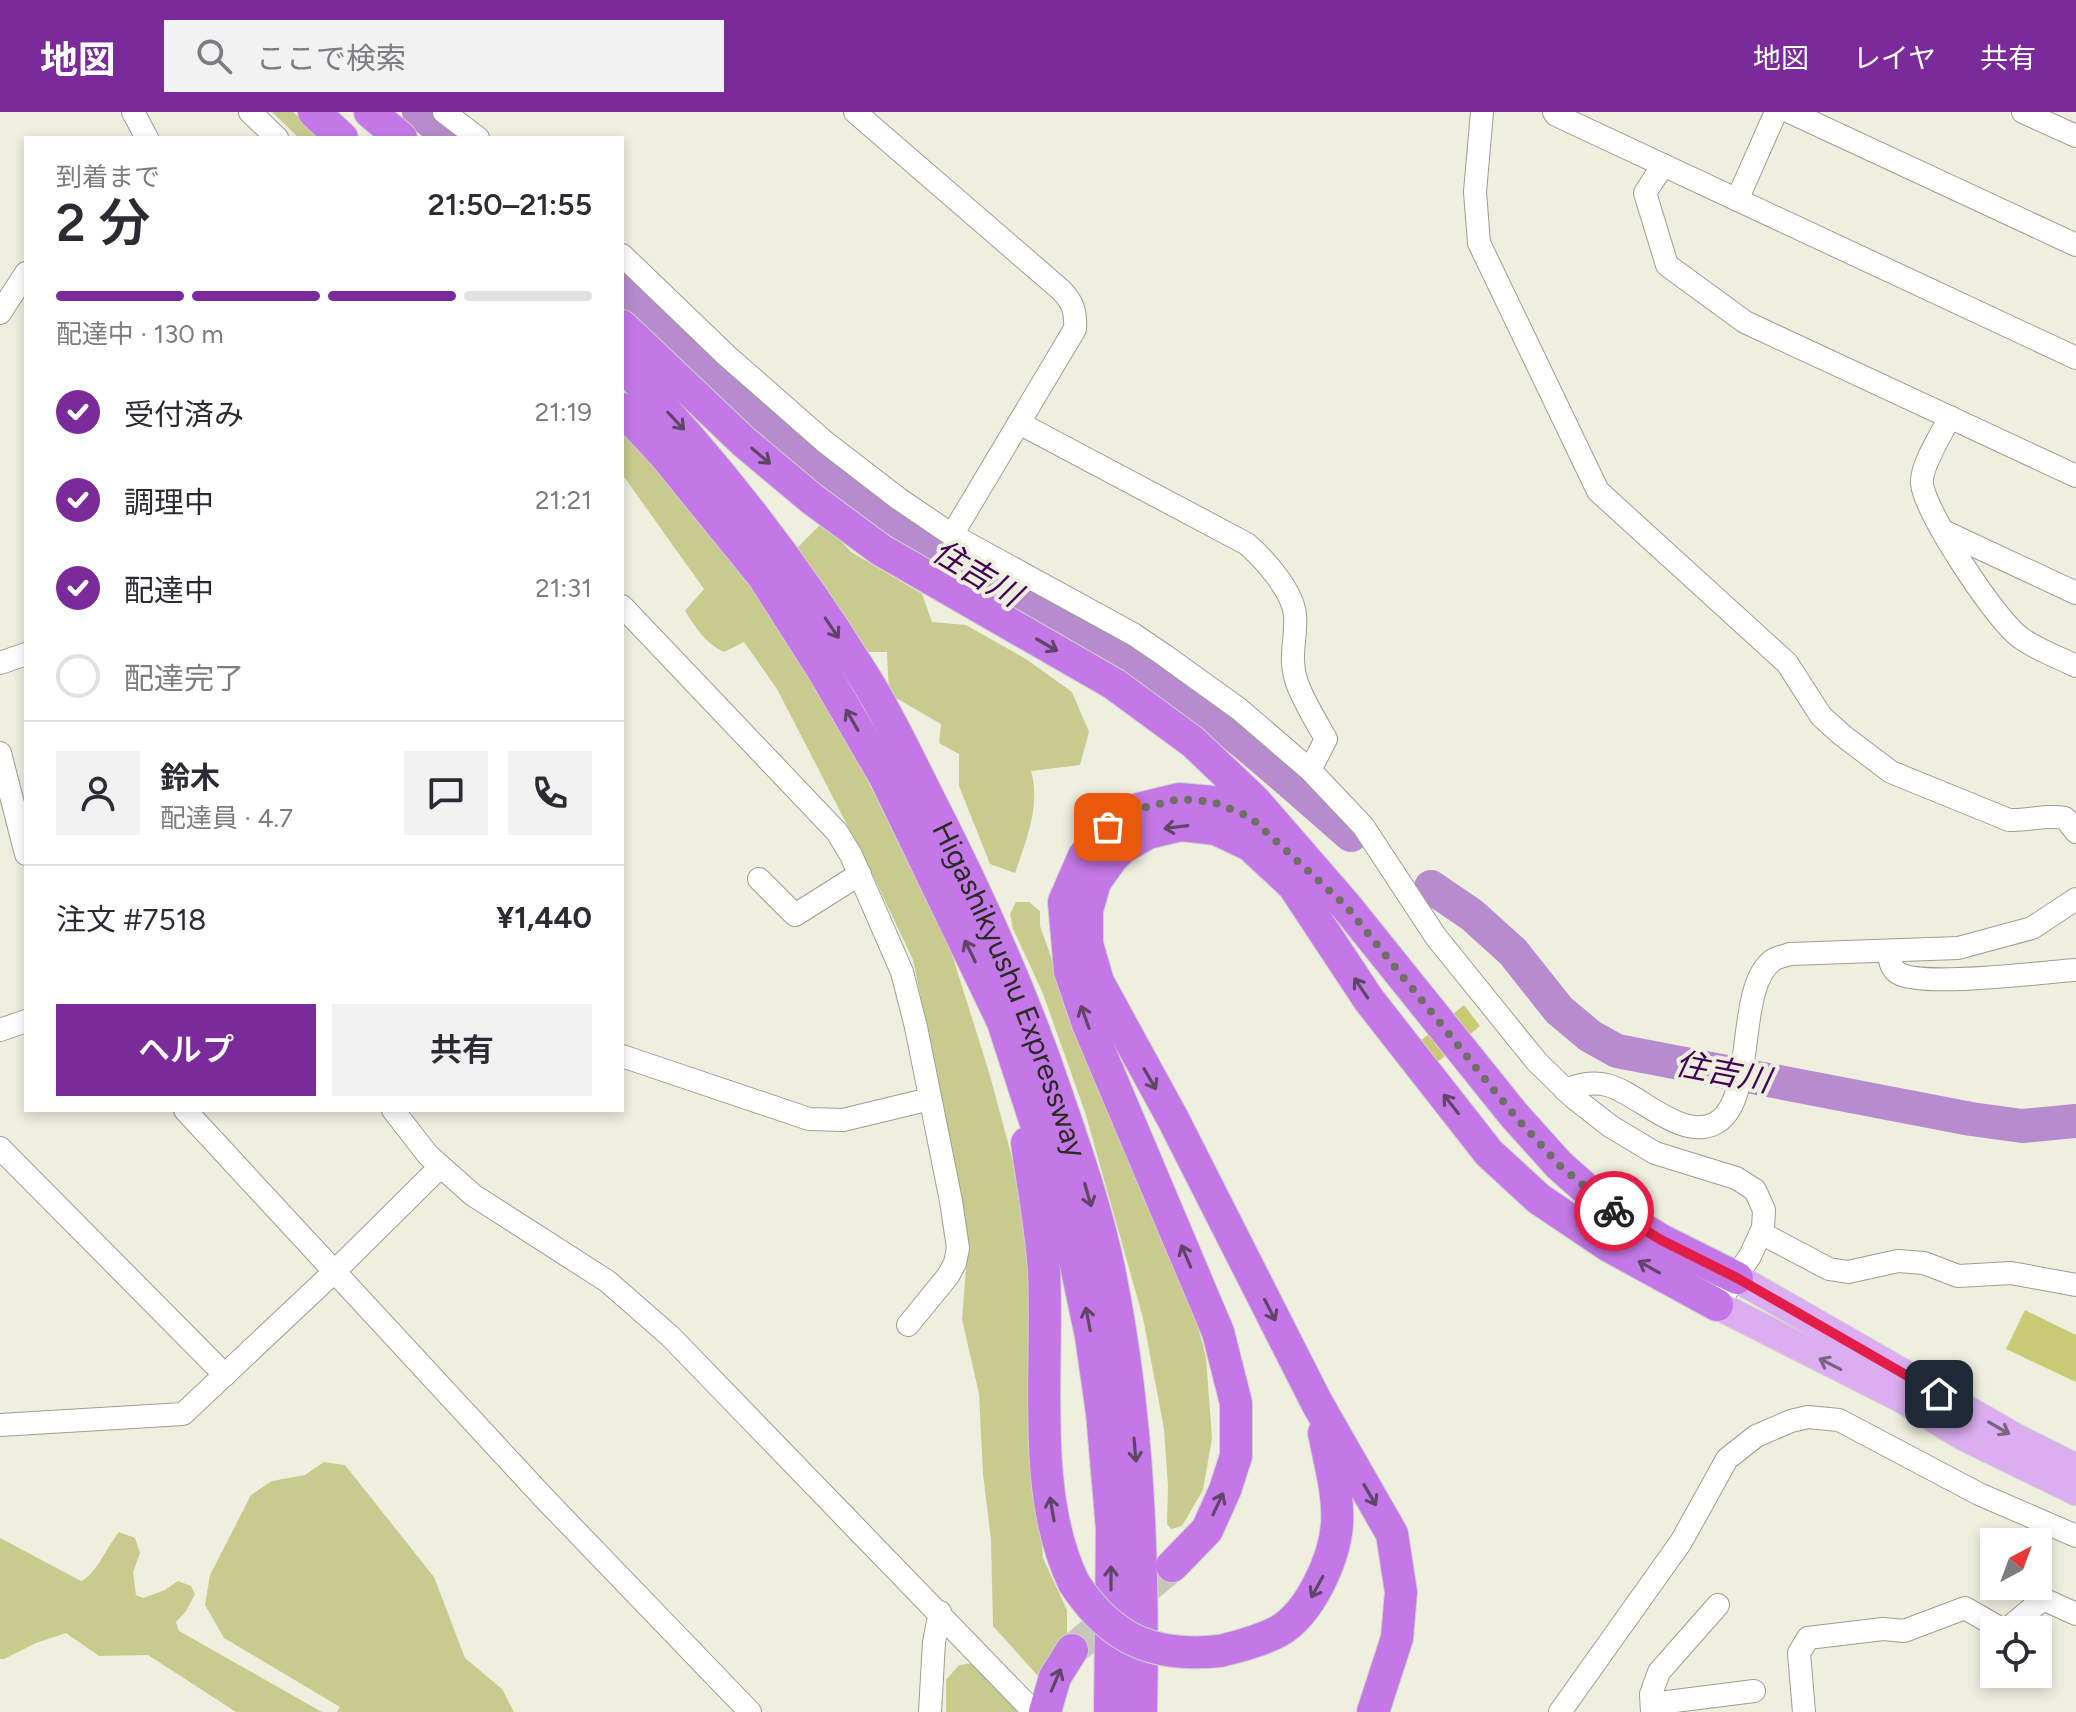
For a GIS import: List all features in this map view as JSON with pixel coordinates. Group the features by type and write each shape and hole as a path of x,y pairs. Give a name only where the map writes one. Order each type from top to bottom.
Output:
{"highway":[{"path":"314,112 340,136"},
{"path":"362,112 387,136"},
{"path":"370,112 399,136"},
{"path":"624,328 744,442 870,542 1114,684 1193,742 1254,800 1346,906 1514,1115 1559,1165 1603,1204 1661,1240 1737,1278"},
{"name":"Higashikyushu Expressway","path":"624,366 683,428 777,548 861,671 962,863 1022,995 1075,1148 1105,1255 1127,1374 1139,1507 1141,1712"},
{"name":"Higashikyushu Expressway","path":"624,411 663,453 763,576 824,672 885,777 1003,1022 1065,1213 1091,1336 1102,1413 1112,1529 1110,1712"},
{"path":"1172,1566 1207,1530 1225,1490 1236,1456 1236,1403 1218,1332 1088,1024 1070,971 1064,902 1084,856 1108,827 1138,809 1179,799 1213,802 1250,817 1346,906"},
{"path":"1373,1712 1397,1638 1401,1592 1392,1534 1317,1403 1173,1119 1112,1011 1092,965 1087,944 1087,910 1102,870 1122,848 1163,828 1181,825 1216,829 1250,845 1293,885 1369,1000 1489,1153 1539,1199 1586,1230 1717,1305"},
{"path":"1003,1022 1023,1118 1044,1269 1050,1496 1059,1544 1074,1583 1103,1619 1130,1639 1175,1653 1220,1651 1250,1644 1282,1629 1313,1596 1331,1559 1337,1524 1317,1403"},
{"path":"1045,1712 1055,1677 1072,1650"}],"main road":[{"path":"1737,1278 2016,1438 2076,1468"},
{"path":"1717,1305 1901,1398 1963,1436 2076,1491"}],"street":[{"path":"133,112 146,136"},
{"path":"250,112 275,136"},
{"path":"444,112 475,136"},
{"path":"855,112 1071,300 1076,316 1075,329 952,535"},
{"path":"1482,112 1475,192 1479,243 1598,491 1787,663 1821,716 1891,772 2009,820 2028,821 2047,814 2065,818 2076,832"},
{"path":"1554,112 2076,358"},
{"path":"1737,200 1776,112"},
{"path":"1790,112 2076,245"},
{"path":"2023,112 2076,136"},
{"path":"1663,165 1645,193 1667,265 1745,322 2076,476"},
{"path":"624,257 727,356 825,442 899,499 952,535 1133,634 1239,709 1310,770 1363,826 1436,937 1537,1062 1565,1090 1610,1126 1655,1153 1750,1185 1763,1205 1761,1233 1737,1278 1717,1305"},
{"path":"0,313 24,276"},
{"path":"1950,417 1923,472 1922,486 1942,531 1999,617 2021,638 2076,666"},
{"path":"1019,423 1247,544 1264,559 1293,603 1296,616 1291,650 1297,682 1326,739 1310,770"},
{"path":"1942,531 2076,593"},
{"path":"624,608 837,832 860,874 902,972 916,1027 958,1248 948,1276 908,1325"},
{"path":"0,663 24,655"},
{"path":"0,753 2,781 24,848"},
{"path":"759,879 795,915 860,874"},
{"path":"1565,1090 1578,1085 1604,1084 1617,1088 1672,1120 1694,1126 1715,1124 1727,1110 1739,1086 1755,984 1772,961 1790,954 1958,948 2032,928 2076,899"},
{"path":"1888,951 1892,968 1900,975 1942,981 2076,970"},
{"path":"0,1030 24,1022"},
{"path":"624,1057 809,1119 843,1120 930,1099"},
{"path":"187,1112 544,1498 750,1712"},
{"path":"395,1112 440,1167 486,1205 607,1281 649,1317 940,1612 1034,1712"},
{"path":"0,1148 225,1375"},
{"path":"0,1425 175,1416 189,1409 440,1167"},
{"path":"1761,1233 1829,1269 1848,1272 1898,1261 1924,1263 1958,1276 2011,1273 2076,1285"},
{"path":"1560,1712 1681,1542 1727,1459 1756,1436 1791,1421 1808,1417 1839,1420 1979,1494 2076,1536"},
{"path":"2022,1616 2043,1599 2076,1614"},
{"path":"1718,1605 1659,1672 1651,1694 1652,1708 1754,1691"},
{"path":"1804,1712 1799,1653 1808,1638 1883,1629 1904,1631 1965,1608 1980,1616"},
{"path":"930,1712 934,1642 940,1612"}],"green space":[{"path":"272,112 293,112 318,136 297,136"},
{"path":"624,424 750,574 855,755 949,945 989,1072 1035,1243 1037,1487 1043,1558 1067,1610 1067,1636 1053,1661 1038,1676 993,1626 991,1540 983,1474 979,1394 962,1319 968,1245 913,960 777,689 744,642 724,652 718,649 697,629 685,611 704,589 624,477"},
{"path":"823,522 851,552 922,594 932,622 966,625 1026,659 1072,692 1089,732 1080,765 1031,771 1033,810 1015,873 990,864 959,786 959,754 939,743 941,724 889,694 887,652 868,652 796,549"},
{"path":"1016,902 1029,902 1040,911 1040,926 1051,957 1187,1282 1206,1358 1212,1438 1203,1490 1182,1526 1171,1529 1167,1524 1164,1429 1143,1318 1085,1112 1042,991 1013,929 1010,914"},
{"path":"324,1462 345,1465 434,1577 465,1658 502,1689 514,1712 337,1712 340,1707 224,1638 205,1605 210,1575 251,1495 272,1481 305,1475"},
{"path":"119,1532 135,1538 140,1553 133,1572 136,1595 143,1598 165,1590 178,1581 191,1586 195,1594 176,1622 179,1631 322,1712 236,1712 148,1655 99,1656 66,1633 0,1659 0,1538 81,1581 96,1567"},
{"path":"973,1663 1017,1712 946,1712 946,1680 959,1665"}],"building":[{"path":"1464,1005 1480,1026 1413,1083 1396,1061"},
{"path":"2025,1310 2076,1335 2076,1382 2006,1349"}],"waterway":[{"name":"住吉川","path":"419,112 449,136"},
{"name":"住吉川","path":"624,286 778,430 876,511 943,555 1153,674 1230,731 1351,835"},
{"name":"住吉川","path":"1431,887 1472,915 1513,952 1559,1010 1590,1036 1617,1051 1971,1119 2022,1126 2076,1121"}],"tunnel":[{"path":"1072,1650 1172,1566"}],"way so far":[{"path":"1108,827 1138,809 1179,799 1213,802 1250,817 1346,906 1514,1115 1559,1165 1614,1211"}],"route":[{"path":"1614,1211 1939,1394"}]}
